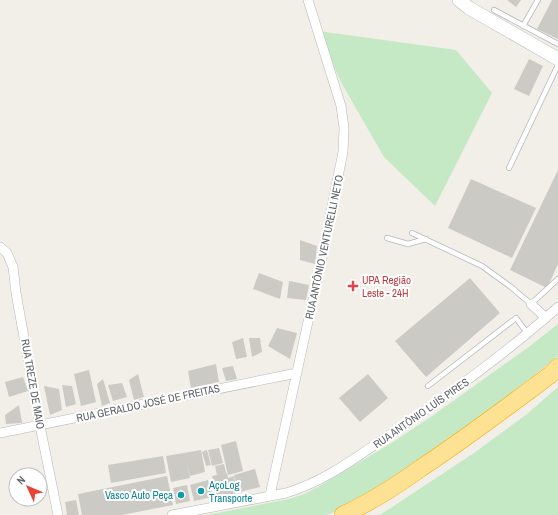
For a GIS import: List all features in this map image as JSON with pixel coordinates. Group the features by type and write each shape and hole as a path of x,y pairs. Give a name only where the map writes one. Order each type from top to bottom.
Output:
{"highway":[{"path":"342,515 385,493 450,449 550,375 558,367"}],"street":[{"name":"RUA ANTÔNIO VENTURELLI NETO","path":"270,495 339,177 343,152 344,128 341,106 308,0"},
{"path":"459,0 469,8 558,59"},
{"name":"RUA TREZE DE MAIO","path":"0,247 7,253 13,267 40,426 58,515"},
{"path":"531,304 546,318"},
{"name":"RUA ANTÔNIO LUÍS PIRES","path":"172,515 286,493 305,487 353,460 442,399 558,307"},
{"name":"RUA GERALDO JOSÉ DE FREITAS","path":"0,433 297,373"}],"lane":[{"path":"523,26 538,0"},
{"path":"494,10 558,44"},
{"path":"509,168 558,65"},
{"path":"412,233 482,266 531,304 558,279"},
{"path":"387,238 408,244 426,240"},
{"path":"428,386 516,318 527,333"}],"green space":[{"path":"318,31 456,50 492,93 435,206 384,157 342,84"},
{"path":"558,324 558,356 460,435 348,506 327,515 207,515 289,499 318,487 393,442 435,414 530,346"},
{"path":"558,387 558,515 380,515 474,453 527,414"}],"building":[{"path":"507,0 521,0 516,7"},
{"path":"552,0 558,0 558,39 537,29"},
{"path":"529,59 543,66 529,96 514,89"},
{"path":"558,170 558,264 547,288 510,270"},
{"path":"471,179 536,208 512,258 448,228"},
{"path":"300,240 317,246 315,264 300,260"},
{"path":"259,273 283,282 280,299 253,289"},
{"path":"470,278 500,313 426,377 395,341"},
{"path":"289,281 309,285 306,300 287,298"},
{"path":"277,328 297,333 290,359 268,346"},
{"path":"243,338 247,357 236,359 232,342"},
{"path":"249,338 260,338 262,352 252,357"},
{"path":"216,364 219,382 191,388 188,371"},
{"path":"233,366 237,379 226,381 222,368"},
{"path":"89,370 96,402 81,406 74,374"},
{"path":"138,374 144,397 134,400 129,380"},
{"path":"368,374 388,398 360,422 339,398"},
{"path":"23,377 28,391 9,397 5,382"},
{"path":"103,379 110,403 102,406 97,384"},
{"path":"122,383 127,397 113,401 108,385"},
{"path":"62,385 72,386 76,404 66,407"},
{"path":"44,386 59,389 62,410 50,415"},
{"path":"19,405 22,423 6,424 5,415"},
{"path":"236,441 243,471 228,475 221,445"},
{"path":"219,448 223,463 212,466 208,450"},
{"path":"201,450 205,472 190,476 187,463 190,478 171,482 166,456"},
{"path":"207,450 211,465 206,466 202,452"},
{"path":"163,456 166,473 111,483 108,465"},
{"path":"224,464 226,473 217,475 215,466"},
{"path":"255,469 260,487 239,492 234,475"},
{"path":"227,473 228,478 234,476 237,493 216,497 212,476"},
{"path":"167,476 173,505 122,515 82,515 78,494"},
{"name":"AçoLog Transporte","path":"208,480 212,497 194,501 190,485"},
{"name":"Vasco Auto Peça","path":"187,485 190,501 176,504 173,488"},
{"path":"76,500 79,515 67,515 65,502"}],"place":[{"name":"UPA Região Leste - 24H","path":"353,286"},
{"name":"AçoLog Transporte","path":"201,491"},
{"name":"Vasco Auto Peça","path":"181,495"}]}
